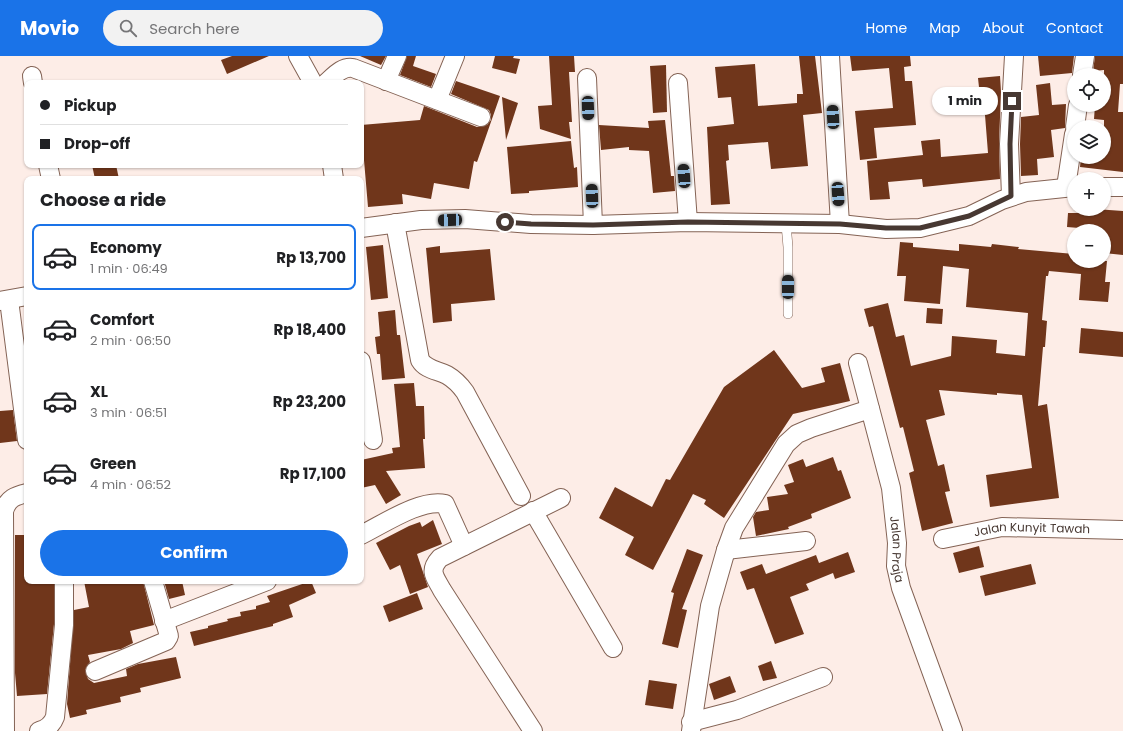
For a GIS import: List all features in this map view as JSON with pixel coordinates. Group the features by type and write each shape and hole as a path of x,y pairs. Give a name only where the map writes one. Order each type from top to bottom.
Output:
{"street":[{"path":"298,56 310,80"},
{"path":"386,81 397,56"},
{"path":"437,100 455,56"},
{"path":"830,56 840,224"},
{"path":"1011,196 1010,144 1014,56"},
{"path":"1083,68 1084,56"},
{"path":"330,80 347,67 481,117"},
{"path":"587,78 593,225"},
{"path":"678,83 688,222"},
{"path":"364,228 421,220 466,219 531,224 593,225 688,222 840,224 886,228 920,228 969,216 1011,196 1038,190 1067,187"},
{"path":"395,223 420,360 424,366 456,381 466,392 521,496"},
{"path":"24,297 5,300 24,421"},
{"name":"Jalan Praja","path":"858,363 891,488 897,543 896,566 901,588 953,731"},
{"path":"364,381 373,440"},
{"path":"823,677 691,727 710,606 734,528 786,444 797,434 870,409"},
{"path":"5,731 4,511 7,502 14,497 24,494"},
{"path":"533,731 432,573 434,564 440,558 562,498"},
{"path":"364,534 416,508 437,502 444,504 464,546"},
{"path":"533,511 613,648"},
{"name":"Jalan Kunyit Tawah","path":"943,539 1002,527 1123,530"},
{"path":"726,550 806,541"},
{"path":"39,731 49,727 55,717 64,625 64,584"},
{"path":"96,671 166,641 169,636 154,584"},
{"path":"164,621 259,584"}],"lane":[{"path":"786,224 788,314"}],"building":[{"path":"232,56 269,56 227,74 221,60"},
{"path":"360,56 386,56 381,65"},
{"path":"407,56 416,56 413,66 436,74 431,87 400,75"},
{"path":"495,56 514,56 513,58 520,59 516,74 492,68"},
{"path":"549,56 574,56 575,72 569,72 572,122 569,122 571,139 540,129 538,106 552,105"},
{"path":"799,56 815,56 822,113 803,115 808,166 771,169 768,142 728,145 729,160 726,161 730,204 711,205 707,127 734,124 731,97 718,98 715,67 755,64 758,106 797,103 797,94 803,94"},
{"path":"850,56 910,56 911,66 904,67 905,81 912,81 916,125 874,128 877,158 860,160 855,111 893,108 889,68 852,71"},
{"path":"1038,56 1074,56 1073,68 1067,68 1067,73 1040,76"},
{"path":"1095,56 1123,56 1123,84 1120,84 1118,112 1123,112 1123,172 1080,167 1080,164 1111,164 1111,120 1094,119 1094,112 1111,112 1111,68 1093,68"},
{"path":"666,65 667,112 653,113 650,66"},
{"path":"1000,76 1000,179 923,187 922,179 888,182 890,199 870,200 867,161 923,155 921,141 940,139 941,157 988,153 985,115 982,115 978,78"},
{"path":"456,81 500,96 477,162 474,161 469,189 434,183 431,199 402,194 403,204 368,207 364,160 364,125 420,120 424,106 477,127 487,125 491,120 489,110 451,94"},
{"path":"1050,83 1052,105 1066,104 1065,128 1051,130 1054,157 1037,159 1038,175 1021,176 1021,117 1039,115 1036,85"},
{"path":"502,97 518,103 506,140"},
{"path":"665,120 671,176 674,176 675,191 653,193 649,151 629,150 629,147 601,150 599,125 649,128 648,121"},
{"path":"571,141 574,168 577,167 578,187 511,194 507,147"},
{"path":"93,168 117,168 118,176 94,176"},
{"path":"1111,210 1123,211 1123,255 1111,254 1111,224 1067,224 1068,216 1111,216"},
{"path":"900,242 913,243 913,247 959,251 959,244 991,247 992,244 1019,247 1018,249 1067,253 1067,268 1106,268 1105,282 1110,282 1108,302 1079,300 1081,274 1049,271 1048,276 1046,276 1042,320 1047,321 1045,347 1043,347 1038,406 1047,404 1059,498 990,507 986,475 1032,468 1022,395 997,393 997,395 939,390 945,415 926,420 938,466 944,464 950,491 945,492 953,523 922,531 909,473 914,471 903,427 900,428 873,326 869,327 864,309 888,303 896,337 904,335 911,366 951,356 952,336 997,340 996,353 1025,356 1028,313 966,307 969,269 943,266 940,304 904,301 906,276 897,276"},
{"path":"383,245 388,298 371,300 366,247"},
{"path":"440,246 440,253 490,249 495,300 451,304 452,321 433,323 426,248"},
{"path":"927,308 943,309 942,324 926,323"},
{"path":"395,310 397,335 400,335 405,378 382,380 380,354 377,354 375,337 380,336 378,312"},
{"path":"1081,328 1123,332 1123,357 1079,353"},
{"path":"774,350 802,388 825,382 821,368 840,363 850,401 793,414 724,518 704,504 706,500 693,494 653,570 625,555 634,537 599,518 615,487 652,507 666,479 670,480 724,387"},
{"path":"414,383 416,406 424,406 425,439 423,439 425,468 386,471 401,495 386,504 375,485 364,487 364,459 393,453 392,448 400,447 394,384"},
{"path":"13,410 17,441 0,443 0,411"},
{"path":"833,457 838,471 841,470 851,498 811,514 812,518 788,527 789,529 756,536 753,517 756,512 769,510 767,497 788,494 784,485 794,482 788,465 803,459 806,467"},
{"path":"433,520 442,544 417,554 428,587 410,594 400,565 390,570 376,543 409,526 420,522 422,527"},
{"path":"15,535 24,535 24,584 54,584 54,624 47,694 17,696 15,673"},
{"path":"979,546 984,567 959,573 953,553"},
{"path":"687,549 703,555 682,609 687,610 678,648 662,644 674,593 671,592"},
{"path":"848,552 855,572 835,579 833,573 806,584 809,590 790,597 804,634 775,644 754,588 747,590 740,572 762,564 766,574 816,555 819,563"},
{"path":"1031,564 1036,584 985,596 980,576"},
{"path":"85,584 144,584 154,625 130,631 133,643 121,649 88,655 90,662 85,670 88,679 94,683 127,676 126,669 138,664 176,657 181,678 140,688 141,692 120,697 121,702 86,710 87,714 70,718 67,704 74,610 89,607"},
{"path":"165,584 183,584 185,595 169,599"},
{"path":"302,584 312,584 316,593 289,605 293,617 273,624 273,626 194,646 190,632 208,628 208,626 228,621 227,619 241,616 240,612 256,609 256,606 270,602 267,596"},
{"path":"417,593 423,609 389,622 383,606"},
{"path":"771,661 777,678 763,681 758,666"},
{"path":"730,676 736,692 714,700 709,684"},
{"path":"649,680 677,684 673,709 645,705"}],"route":[{"path":"505,222 593,225 688,222 756,225 840,224 886,228 920,228 939,224 969,216 1011,196 1010,144 1012,101"}]}
